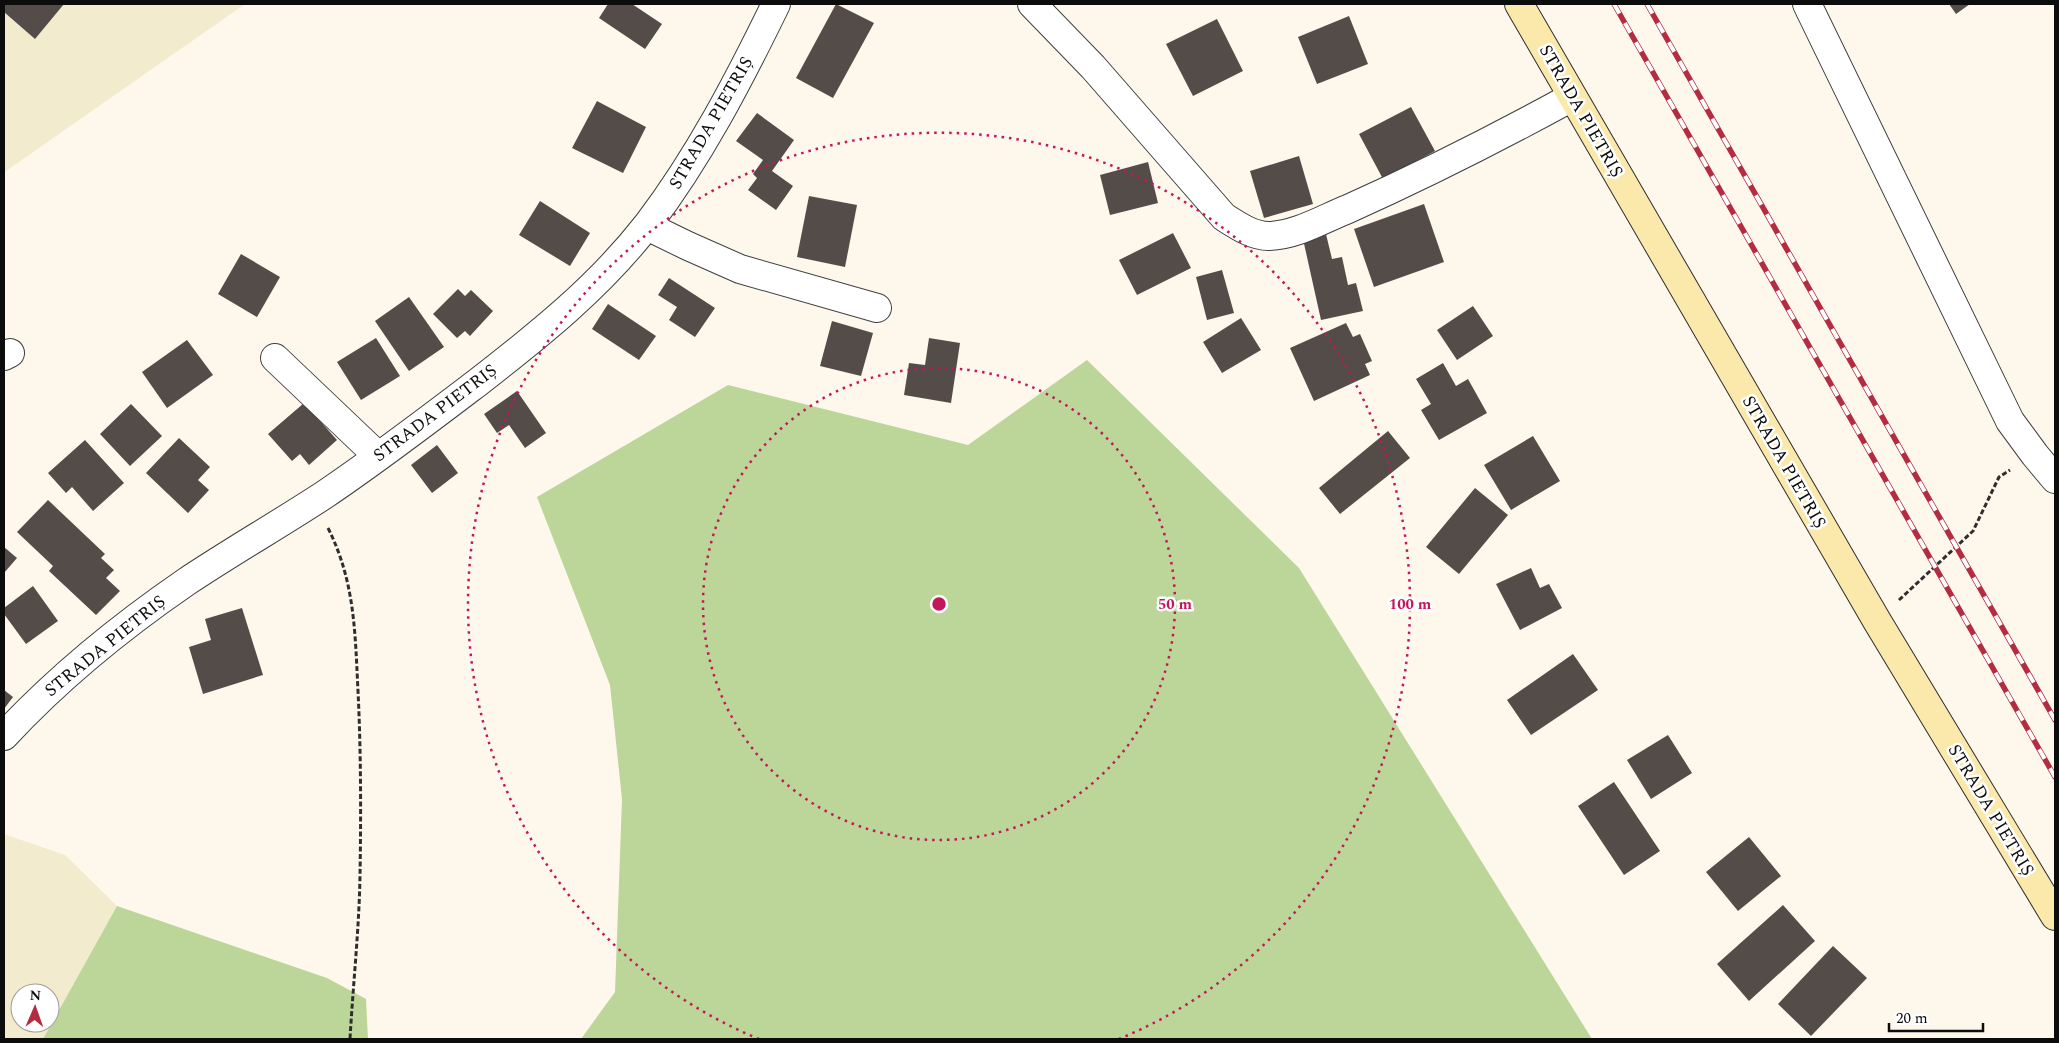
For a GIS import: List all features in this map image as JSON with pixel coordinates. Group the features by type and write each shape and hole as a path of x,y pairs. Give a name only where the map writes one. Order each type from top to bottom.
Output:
{"main road":[{"name":"STRADA PIETRIȘ","path":"1519,4 1877,621 2055,916"}],"street":[{"name":"STRADA PIETRIȘ","path":"4,736 32,705 120,631 185,583 315,500 378,456 446,407 576,304 647,226 675,187 741,76 776,4"},
{"path":"1032,4 1093,67 1224,218 1242,230 1268,236 1293,232 1388,191 1515,129 1572,96"},
{"path":"1807,4 2010,421 2034,455 2055,479"},
{"path":"647,226 740,269 877,308"},
{"path":"274,358 378,456"}],"path":[{"path":"1877,621 1973,531 1999,477 2034,455"},
{"path":"315,500 335,542 349,583 354,629 360,737 360,878 350,1039"}],"shaded area":[{"path":"4,4 245,4 4,174"},
{"path":"4,834 65,855 117,906 60,1008 60,983 10,983 10,1033 46,1033 43,1039 4,1039"}],"green space":[{"path":"1087,360 1299,568 1592,1039 581,1039 615,992 622,799 610,685 537,497 728,385 968,445"},
{"path":"117,906 327,978 366,999 368,1039 43,1039 46,1033 60,1033 60,1008"}],"building":[{"path":"4,4 64,4 35,39 4,12"},
{"path":"608,4 632,4 662,24 645,49 599,18"},
{"path":"836,4 874,23 833,98 796,78"},
{"path":"1949,4 1970,4 1956,14"},
{"path":"1349,16 1368,64 1317,84 1298,37"},
{"path":"1217,19 1243,71 1193,96 1166,44"},
{"path":"597,101 646,127 623,173 572,148"},
{"path":"1411,107 1435,151 1383,179 1359,134"},
{"path":"757,113 794,140 772,171 793,186 776,210 748,190 757,178 753,174 763,160 736,141"},
{"path":"1299,156 1313,204 1264,218 1250,171"},
{"path":"1148,162 1158,203 1110,215 1100,175"},
{"path":"809,196 857,205 845,267 797,257"},
{"path":"540,201 590,233 570,266 519,235"},
{"path":"1424,204 1444,262 1374,287 1354,229"},
{"path":"1173,233 1191,268 1137,295 1119,260"},
{"path":"1326,234 1332,259 1342,257 1348,285 1356,283 1363,311 1321,320 1303,239"},
{"path":"241,254 280,277 257,317 218,294"},
{"path":"1222,270 1234,313 1207,320 1196,277"},
{"path":"669,278 715,308 695,337 669,320 677,307 658,295"},
{"path":"458,289 465,296 471,290 493,311 470,336 465,331 457,338 433,314"},
{"path":"409,297 444,347 409,371 375,321"},
{"path":"608,304 656,336 639,360 592,329"},
{"path":"1473,306 1493,336 1457,360 1437,330"},
{"path":"1241,318 1261,350 1222,373 1203,342"},
{"path":"832,321 873,333 861,376 820,366"},
{"path":"1346,323 1353,337 1360,334 1372,361 1365,364 1370,375 1314,401 1290,348"},
{"path":"376,338 400,376 361,400 337,362"},
{"path":"929,338 960,343 951,403 904,395 909,363 925,365"},
{"path":"187,340 213,375 167,408 142,372"},
{"path":"1443,363 1456,386 1468,379 1487,413 1439,440 1421,410 1431,404 1416,379"},
{"path":"517,391 546,433 525,448 509,425 497,433 484,414"},
{"path":"304,403 337,440 309,465 300,454 292,461 268,434"},
{"path":"131,404 162,436 130,466 100,434"},
{"path":"1388,431 1410,458 1340,514 1319,488"},
{"path":"1533,436 1560,481 1511,510 1484,465"},
{"path":"179,438 210,467 198,480 209,490 188,513 146,473"},
{"path":"85,440 124,483 93,511 72,487 66,493 48,473"},
{"path":"437,445 458,473 432,493 411,465"},
{"path":"1475,488 1508,515 1459,574 1426,547"},
{"path":"48,500 105,554 101,558 114,570 106,578 120,591 96,615 49,571 53,566 17,532"},
{"path":"4,547 17,558 4,573"},
{"path":"1531,568 1540,588 1549,584 1562,608 1520,630 1496,584"},
{"path":"33,586 58,621 26,644 4,614 4,608"},
{"path":"242,608 263,675 203,694 189,647 211,640 205,619"},
{"path":"1573,654 1598,690 1531,735 1507,700"},
{"path":"4,690 13,697 4,709"},
{"path":"1668,735 1692,773 1651,799 1627,760"},
{"path":"1614,782 1660,851 1624,875 1578,806"},
{"path":"1749,837 1781,876 1738,911 1706,872"},
{"path":"1783,905 1815,941 1749,1001 1717,964"},
{"path":"1833,946 1867,978 1811,1036 1778,1004"}],"railway":[{"path":"1614,4 2055,777"},
{"path":"1647,4 2055,720"}]}
